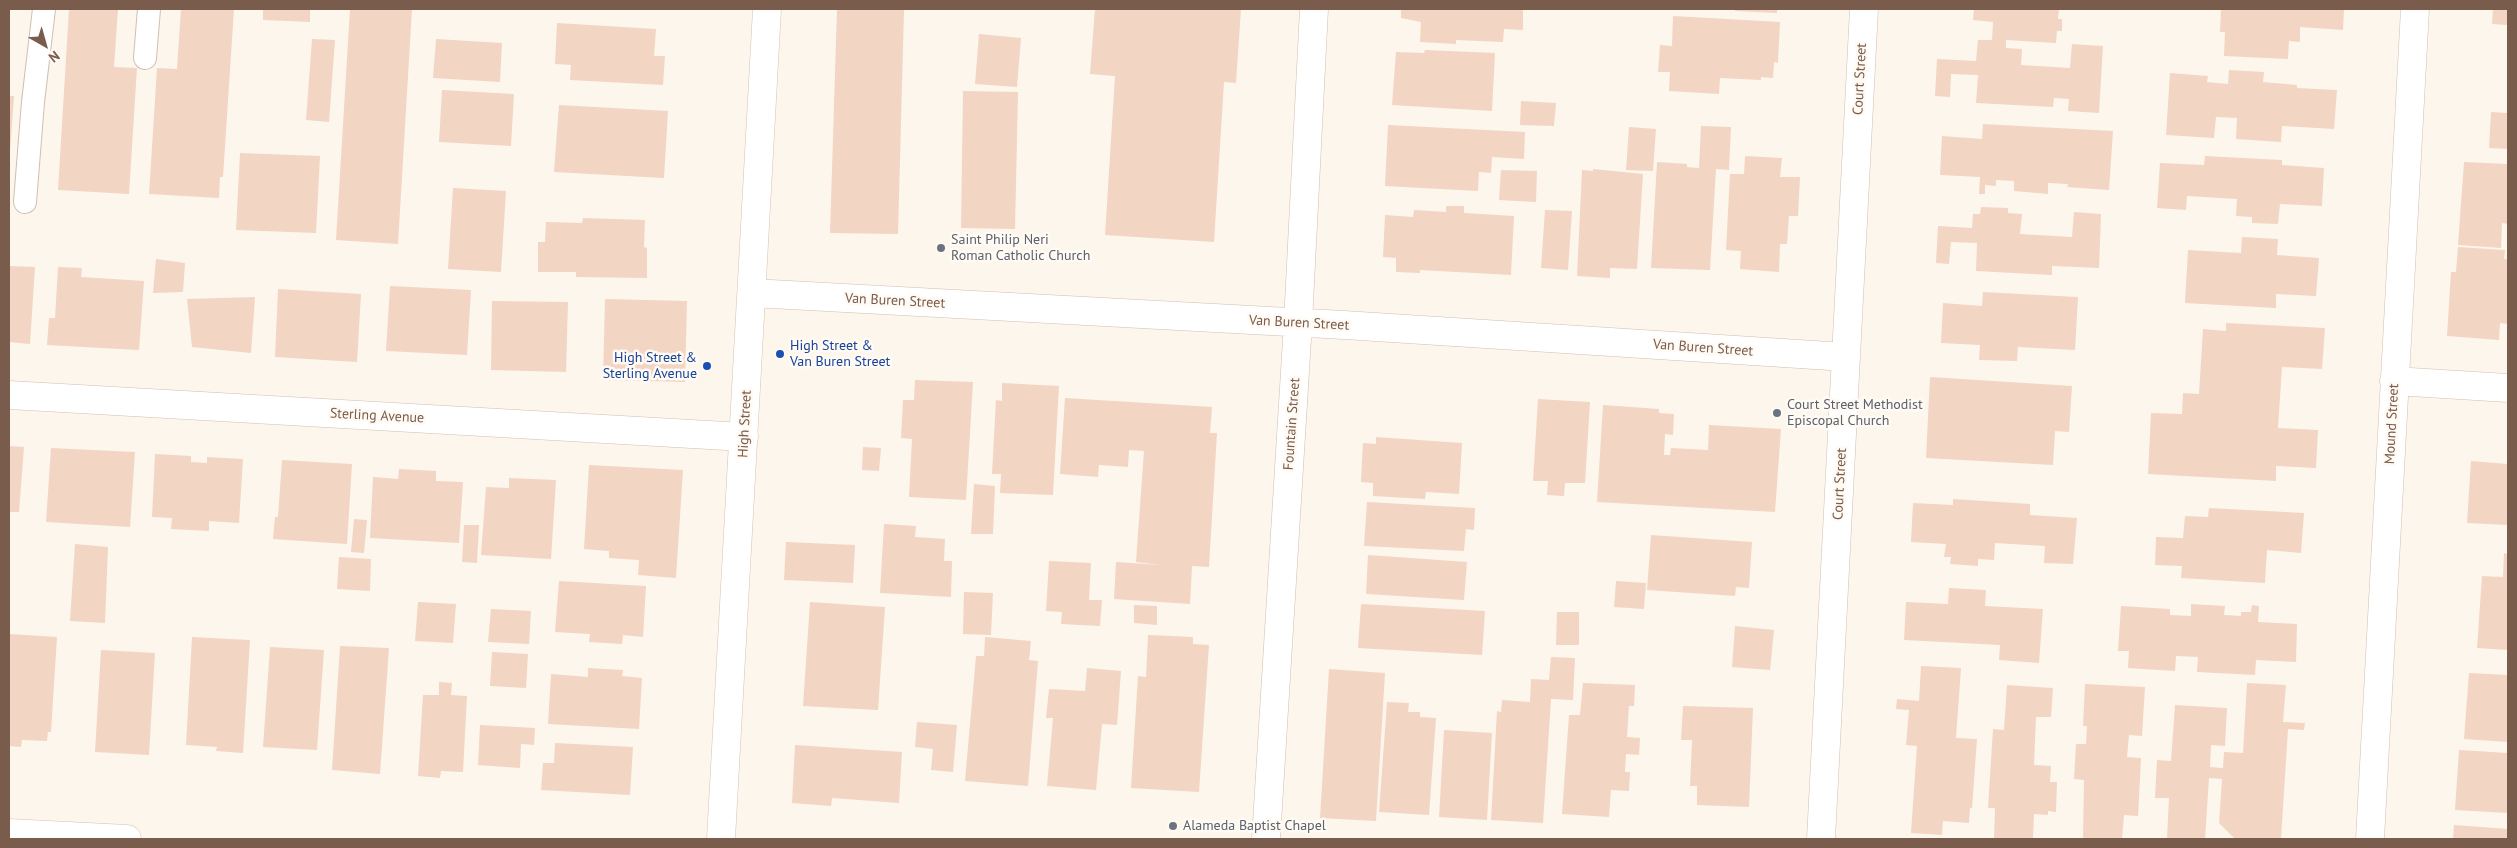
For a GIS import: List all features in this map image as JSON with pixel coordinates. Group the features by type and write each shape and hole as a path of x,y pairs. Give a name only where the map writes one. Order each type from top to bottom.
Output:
{"street":[{"name":"High Street","path":"721,839 767,9"},
{"name":"Fountain Street","path":"1266,839 1298,323 1314,9"},
{"name":"Court Street","path":"1821,839 1864,9"},
{"name":"Mound Street","path":"2370,839 2415,9"},
{"name":"Van Buren Street","path":"752,294 1298,323 1846,357"},
{"path":"2394,381 2508,388"},
{"name":"Sterling Avenue","path":"9,395 744,437"},
{"path":"9,832 127,839"}],"lane":[{"path":"25,202 33,102 44,9"},
{"path":"145,58 149,9"}],"building":[{"path":"69,9 118,9 114,67 137,68 129,194 58,190"},
{"path":"181,9 234,9 223,177 220,177 219,198 149,194 157,68 177,69"},
{"path":"263,9 310,9 310,22 263,20"},
{"path":"350,9 412,9 398,244 336,240"},
{"path":"837,9 904,10 898,234 830,233"},
{"path":"1095,9 1241,9 1236,83 1224,82 1214,242 1105,235 1115,76 1090,74"},
{"path":"1401,9 1523,9 1523,30 1504,29 1503,42 1456,40 1456,44 1420,42 1421,22 1401,18"},
{"path":"1735,9 1777,9 1777,13 1735,11"},
{"path":"1974,9 2059,9 2058,19 2062,19 2062,31 2057,31 2056,43 2006,40 2006,48 2022,49 2021,65 2070,68 2072,44 2103,46 2099,113 2068,111 2069,99 2054,98 2053,107 1976,103 1978,75 1951,74 1950,97 1935,96 1937,59 1976,61 1978,40 1992,40 1993,22 1973,20"},
{"path":"2221,9 2344,9 2343,30 2300,27 2300,42 2289,41 2288,59 2224,56 2225,32 2220,32"},
{"path":"2493,9 2508,9 2508,25 2492,24"},
{"path":"1673,16 1780,22 1778,63 1774,62 1773,78 1761,77 1761,80 1720,78 1719,94 1669,91 1670,72 1658,72 1660,45 1672,46"},
{"path":"557,23 656,29 654,56 665,56 663,85 570,80 571,65 555,64"},
{"path":"979,34 1021,38 1017,87 975,84"},
{"path":"312,39 335,40 329,122 306,120"},
{"path":"436,39 502,43 500,82 433,78"},
{"path":"1425,50 1495,53 1492,111 1392,105 1396,52 1424,53"},
{"path":"2229,70 2264,72 2263,82 2297,85 2297,88 2337,90 2334,129 2282,126 2281,142 2236,139 2237,118 2216,117 2214,138 2166,135 2170,73 2208,76 2207,82 2228,84"},
{"path":"442,90 514,94 511,146 439,142"},
{"path":"963,91 1018,92 1015,229 961,228"},
{"path":"9,96 14,96 10,152 9,152"},
{"path":"1521,101 1556,103 1554,126 1520,125"},
{"path":"559,105 668,111 664,178 554,172"},
{"path":"2491,112 2508,113 2508,149 2489,148"},
{"path":"1983,124 2113,131 2109,190 2067,187 2068,184 2048,183 2048,194 2014,191 2014,181 1996,180 1996,186 1985,185 1985,194 1979,194 1980,177 1940,175 1942,136 1982,139"},
{"path":"1388,125 1525,132 1524,159 1492,157 1491,173 1479,172 1478,191 1385,186"},
{"path":"1701,126 1731,127 1729,170 1716,169 1710,270 1651,268 1657,162 1687,164 1687,167 1699,168"},
{"path":"1629,127 1656,129 1653,171 1626,170"},
{"path":"240,153 320,156 316,233 236,230"},
{"path":"1745,156 1782,158 1780,177 1800,177 1798,216 1789,216 1787,244 1780,244 1779,272 1740,269 1741,251 1726,250 1730,174 1744,174"},
{"path":"2205,156 2282,160 2282,165 2324,168 2322,206 2280,204 2278,224 2252,223 2252,217 2236,216 2237,199 2187,196 2186,210 2157,208 2160,163 2204,165"},
{"path":"2464,162 2508,164 2508,224 2502,223 2501,248 2458,245"},
{"path":"1593,169 1643,174 1637,269 1610,268 1610,278 1577,276 1582,170 1593,171"},
{"path":"1501,170 1537,171 1536,202 1499,200"},
{"path":"453,188 506,191 501,272 448,269"},
{"path":"1446,206 1464,206 1464,213 1514,216 1511,275 1420,270 1420,273 1396,272 1396,258 1383,257 1385,215 1413,217 1414,210 1446,212"},
{"path":"1981,207 2008,208 2008,213 2022,214 2020,234 2072,237 2074,212 2101,214 2099,268 2052,266 2052,275 1976,271 1977,243 1951,242 1949,264 1936,263 1938,226 1972,228 1973,214 1980,214"},
{"path":"1545,210 1572,211 1568,270 1541,268"},
{"path":"583,218 645,220 644,247 647,248 647,278 576,277 576,272 538,272 538,242 545,242 546,222 582,223"},
{"path":"2242,237 2278,239 2277,255 2319,258 2316,296 2276,294 2276,308 2185,303 2188,250 2241,253"},
{"path":"2458,247 2505,250 2504,259 2508,259 2508,324 2500,323 2499,340 2447,336 2451,272 2456,272"},
{"path":"156,259 185,263 183,292 153,293"},
{"path":"9,266 35,267 30,344 9,342"},
{"path":"58,267 82,268 81,277 144,281 139,350 47,345 49,318 55,318"},
{"path":"390,286 471,290 467,355 386,351"},
{"path":"278,289 361,294 357,362 275,357"},
{"path":"1983,292 2078,297 2075,350 2018,347 2017,361 1979,360 1980,345 1941,343 1943,303 1982,306"},
{"path":"255,297 251,353 192,347 187,299"},
{"path":"605,299 687,301 685,382 603,380"},
{"path":"492,301 568,302 566,372 491,370"},
{"path":"2226,323 2325,328 2322,369 2282,367 2278,428 2318,430 2316,468 2276,466 2276,481 2148,474 2151,413 2182,414 2183,393 2199,394 2203,329 2226,331"},
{"path":"1930,377 2072,386 2069,432 2055,431 2053,465 1926,458"},
{"path":"915,380 973,382 966,500 909,497 912,439 901,438 903,400 914,400"},
{"path":"1002,383 1059,386 1053,495 1000,493 1001,474 992,474 996,400 1002,401"},
{"path":"1065,398 1212,407 1210,433 1217,433 1209,567 1192,566 1190,604 1114,599 1116,562 1161,565 1136,562 1144,451 1129,450 1128,467 1099,465 1098,477 1060,474"},
{"path":"1538,399 1590,402 1585,483 1565,483 1564,496 1547,495 1548,481 1533,481"},
{"path":"1603,405 1659,409 1659,413 1674,414 1673,435 1665,434 1664,455 1670,455 1671,448 1708,450 1709,425 1781,429 1775,512 1597,502"},
{"path":"1376,437 1462,443 1459,494 1426,492 1425,499 1373,496 1373,483 1361,482 1363,443 1376,444"},
{"path":"9,446 24,447 19,512 9,512"},
{"path":"863,447 881,448 879,471 862,470"},
{"path":"51,448 135,452 130,527 46,522"},
{"path":"155,454 191,456 191,462 207,463 207,457 243,459 239,523 209,521 209,531 171,529 172,518 152,517"},
{"path":"282,460 352,464 347,544 273,539 275,517 278,517"},
{"path":"2471,461 2508,464 2508,525 2467,523"},
{"path":"589,465 683,470 676,578 638,575 639,560 609,558 609,551 584,549"},
{"path":"399,469 436,471 436,481 463,482 459,543 370,538 373,477 398,479"},
{"path":"509,478 556,480 551,559 481,555 486,487 509,488"},
{"path":"974,484 995,486 993,534 971,534"},
{"path":"1953,499 2030,504 2030,515 2077,518 2073,564 2044,563 2045,546 1995,543 1994,560 1978,559 1978,566 1950,564 1951,557 1944,557 1946,544 1911,542 1913,503 1953,505"},
{"path":"1367,502 1475,508 1474,530 1466,529 1464,551 1364,546"},
{"path":"2209,508 2304,513 2301,553 2267,550 2265,583 2181,578 2182,566 2155,565 2156,537 2183,538 2185,516 2208,517"},
{"path":"354,519 367,520 364,553 351,552"},
{"path":"884,524 916,526 915,537 945,539 944,561 952,561 951,597 880,593"},
{"path":"464,525 479,525 477,563 462,562"},
{"path":"1651,535 1752,542 1749,588 1736,587 1735,596 1647,590"},
{"path":"786,542 855,545 853,583 784,580"},
{"path":"75,544 108,547 105,623 70,621"},
{"path":"2504,553 2508,554 2508,650 2477,648 2482,576 2503,577"},
{"path":"1368,555 1467,562 1464,600 1366,594"},
{"path":"339,557 371,559 370,591 337,589"},
{"path":"1049,561 1091,563 1089,600 1102,600 1100,626 1061,624 1062,612 1046,611"},
{"path":"559,581 646,586 643,637 623,635 622,644 589,642 590,634 555,632"},
{"path":"1616,581 1646,583 1644,609 1614,607"},
{"path":"1949,588 1986,590 1985,606 2043,609 2039,663 1999,660 2000,645 1904,640 1906,602 1948,604"},
{"path":"964,592 993,593 991,635 963,634"},
{"path":"418,602 456,604 453,643 415,641"},
{"path":"810,602 885,607 878,710 803,706"},
{"path":"1361,604 1485,611 1482,655 1358,648"},
{"path":"2191,604 2225,606 2224,615 2241,616 2241,612 2251,612 2252,605 2259,606 2258,622 2297,624 2296,662 2256,660 2255,675 2197,672 2198,657 2176,656 2175,671 2128,668 2129,651 2118,651 2121,606 2170,609 2170,615 2191,616"},
{"path":"1134,605 1157,606 1157,625 1134,623"},
{"path":"491,609 531,611 529,644 488,642"},
{"path":"1557,612 1579,612 1579,645 1556,645"},
{"path":"1735,626 1774,630 1770,670 1732,667"},
{"path":"9,634 57,637 51,732 48,732 47,741 22,740 21,747 9,746"},
{"path":"1148,635 1193,637 1193,644 1209,645 1199,792 1131,788 1138,676 1146,677"},
{"path":"192,637 250,640 243,753 216,751 217,747 186,745"},
{"path":"985,637 1031,641 1029,660 1038,661 1028,786 965,781 976,656 984,656"},
{"path":"340,646 389,648 380,774 332,770"},
{"path":"270,647 324,650 317,750 263,747"},
{"path":"101,650 155,653 149,755 95,752"},
{"path":"492,652 528,654 526,688 490,686"},
{"path":"1551,657 1575,658 1573,700 1551,699 1543,823 1491,820 1497,711 1501,712 1502,700 1530,702 1531,679 1549,680"},
{"path":"1921,666 1961,668 1956,738 1977,739 1972,808 1970,808 1969,823 1943,821 1942,835 1911,833 1917,746 1906,745 1909,710 1896,709 1897,699 1919,701"},
{"path":"588,668 623,670 622,676 642,678 639,729 548,724 551,674 588,677"},
{"path":"1087,668 1121,671 1117,725 1102,724 1096,790 1047,786 1053,718 1046,718 1049,689 1085,691"},
{"path":"1329,669 1385,673 1376,821 1320,818"},
{"path":"2469,673 2508,675 2508,742 2464,739"},
{"path":"439,682 452,683 451,695 467,696 463,772 441,771 440,778 418,776 423,695 439,695"},
{"path":"1583,683 1635,685 1634,706 1629,706 1627,737 1640,738 1639,755 1626,754 1625,772 1630,772 1629,791 1611,790 1609,817 1562,814 1569,715 1580,715"},
{"path":"2247,683 2286,685 2283,722 2305,723 2304,730 2288,729 2281,839 2235,839 2219,823 2222,779 2209,778 2205,839 2167,839 2169,798 2155,798 2157,760 2171,761 2175,705 2227,708 2225,746 2211,745 2210,767 2223,768 2224,752 2243,753"},
{"path":"2085,684 2145,687 2142,736 2129,735 2127,757 2141,758 2138,816 2124,815 2122,839 2083,839 2084,780 2074,779 2076,744 2086,744 2087,726 2083,726"},
{"path":"2007,685 2053,688 2051,717 2036,717 2034,765 2051,766 2050,782 2057,782 2056,812 2048,811 2048,815 2034,814 2033,839 1994,839 1995,808 1988,808 1993,729 2004,730"},
{"path":"1387,702 1409,703 1408,712 1420,712 1420,717 1436,718 1429,815 1379,812"},
{"path":"1683,706 1753,708 1749,807 1697,805 1697,786 1690,786 1692,740 1681,740"},
{"path":"917,722 957,725 953,772 931,770 933,749 915,747"},
{"path":"480,725 535,728 534,745 521,744 520,768 478,765"},
{"path":"1444,730 1492,733 1487,820 1439,817"},
{"path":"555,743 633,747 630,795 541,790 543,763 554,763"},
{"path":"795,745 902,752 899,803 832,798 831,806 792,803"},
{"path":"2459,750 2508,753 2508,813 2455,810"},
{"path":"2454,825 2508,829 2508,839 2453,839"}],"place":[{"name":"Saint Philip Neri Roman Catholic Church","path":"941,248"},
{"name":"High Street & Van Buren Street","path":"780,354"},
{"name":"High Street & Sterling Avenue","path":"707,366"},
{"name":"Court Street Methodist Episcopal Church","path":"1777,413"},
{"name":"Alameda Baptist Chapel","path":"1173,826"}]}
